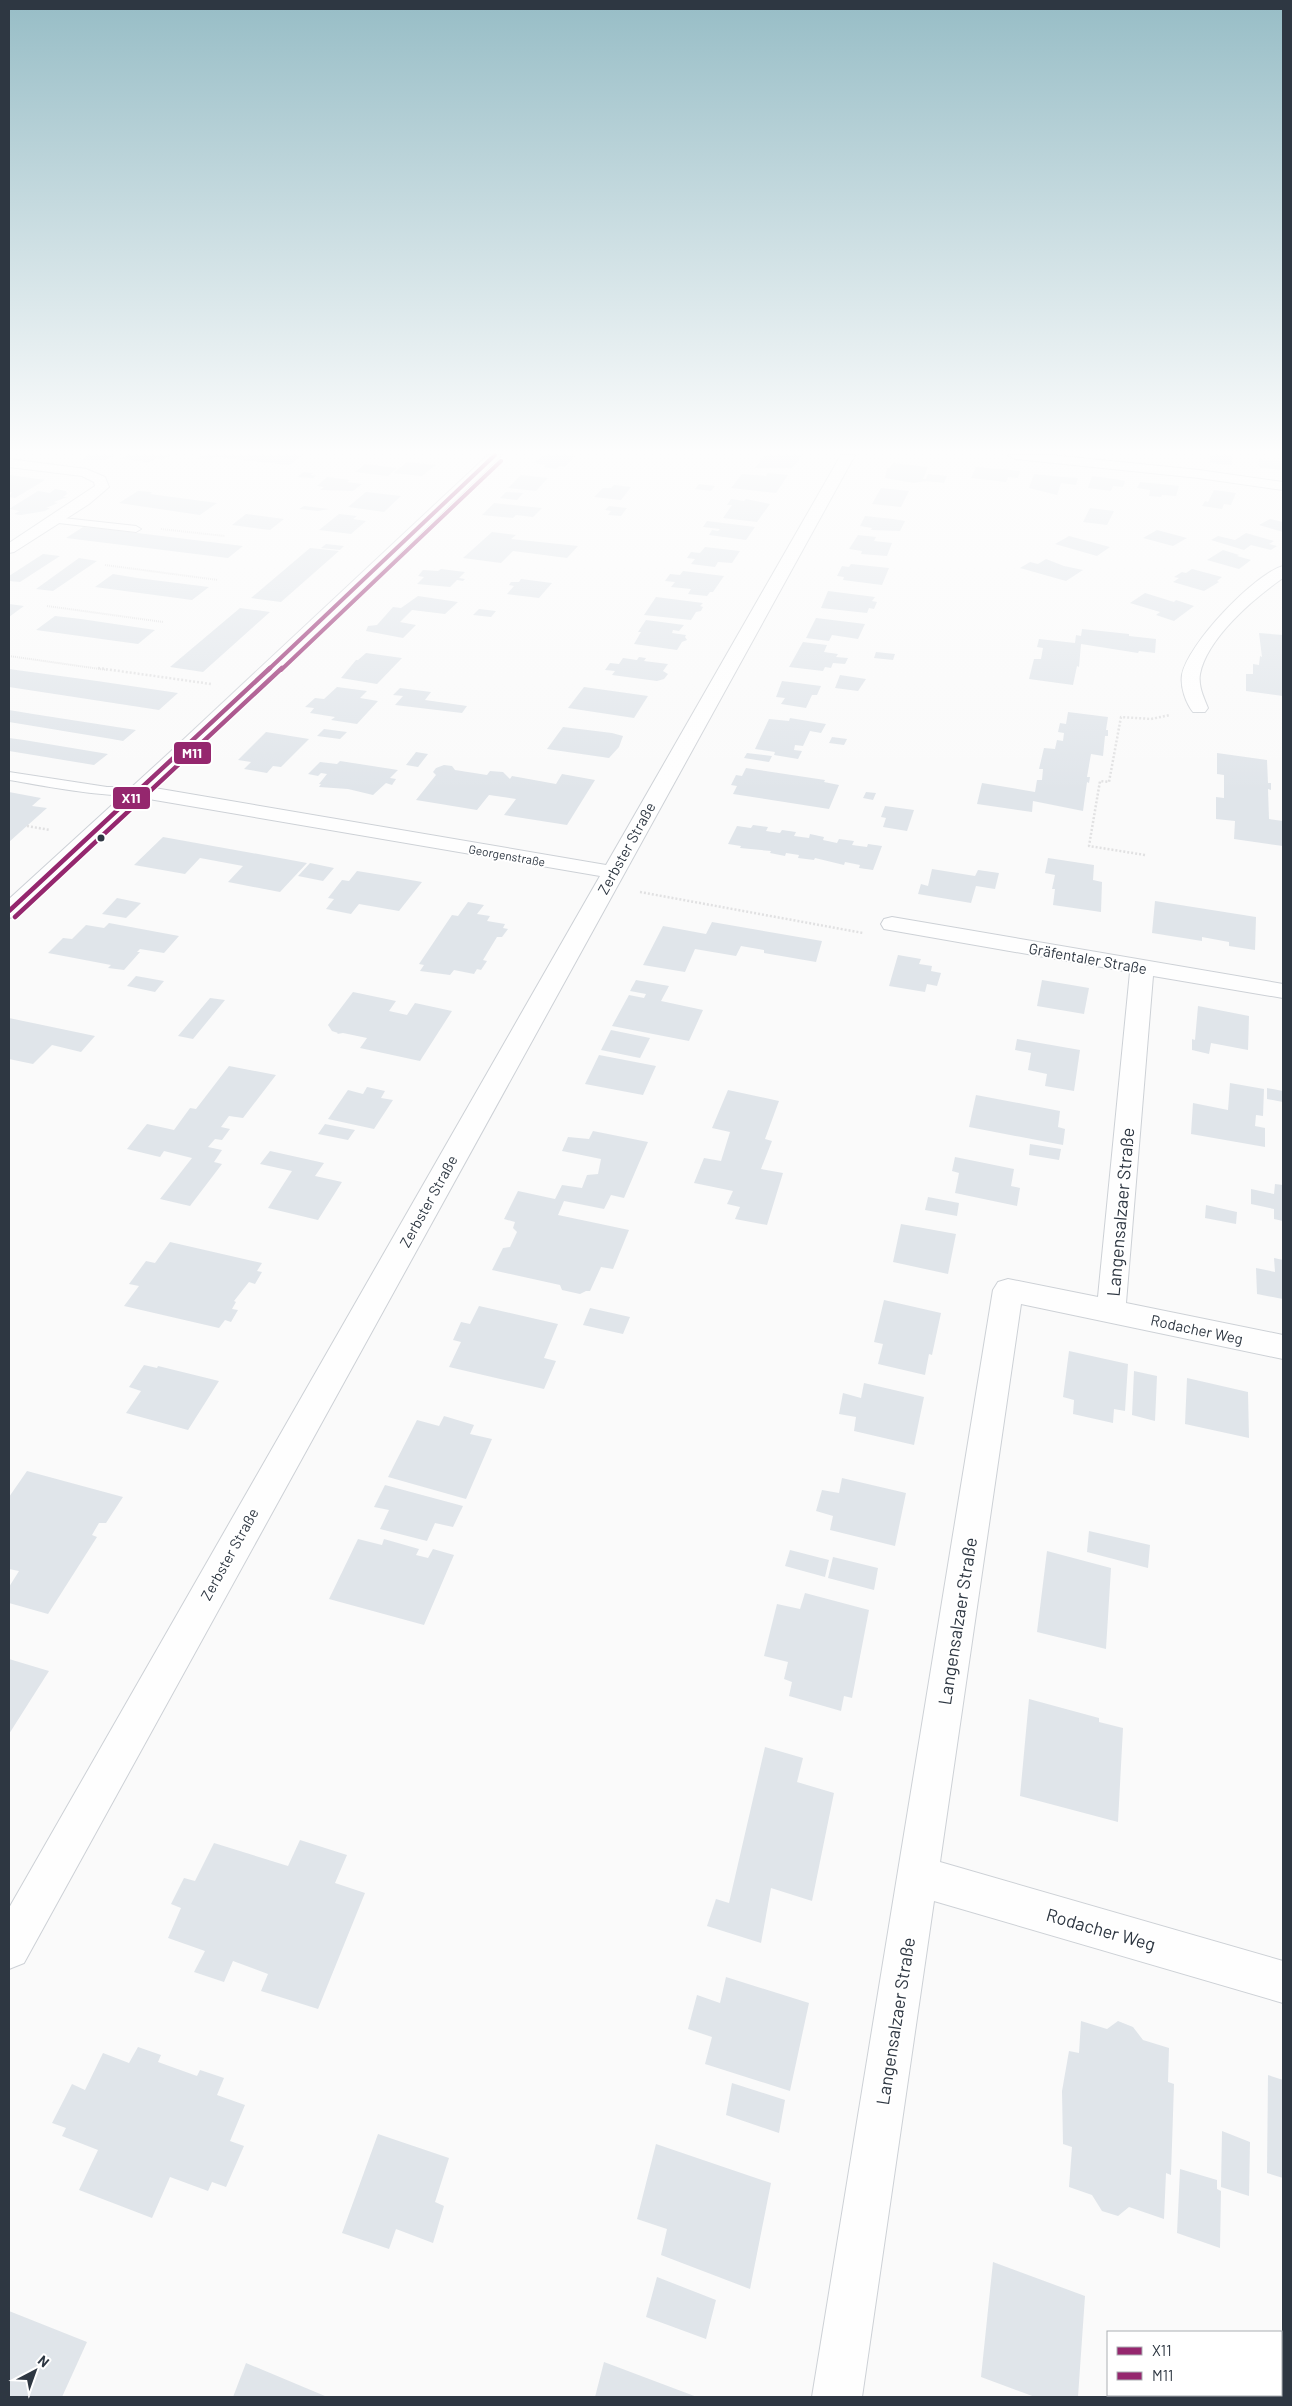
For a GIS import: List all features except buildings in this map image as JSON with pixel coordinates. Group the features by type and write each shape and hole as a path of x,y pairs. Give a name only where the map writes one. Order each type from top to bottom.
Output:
{"street":[{"path":"9,911 137,791 176,758 377,567"},
{"name":"Zerbster Straße","path":"9,1948 611,872 784,567"},
{"path":"1199,708 1190,683 1191,673 1196,661 1234,611 1254,592 1283,571"},
{"name":"Georgenstraße","path":"137,791 611,872"},
{"name":"Gräfentaler Straße","path":"892,924 1283,991"},
{"name":"Langensalzaer Straße","path":"837,2397 1008,1290 1111,1312 1142,967"},
{"name":"Rodacher Weg","path":"1111,1312 1283,1347"},
{"name":"Rodacher Weg","path":"918,1876 1283,1982"}],"lane":[{"path":"9,776 107,792 137,791"}],"path":[{"path":"115,567 218,580"},
{"path":"47,606 163,622"},
{"path":"9,656 218,685"},
{"path":"1145,855 1088,846 1100,781 1108,782 1121,717 1151,719 1199,708"},
{"path":"27,826 54,831"},
{"path":"632,890 870,933"}],"transit line":[{"name":"X11","path":"9,911 176,757 376,567"},
{"name":"M11","path":"15,917 182,763 389,567"}]}
